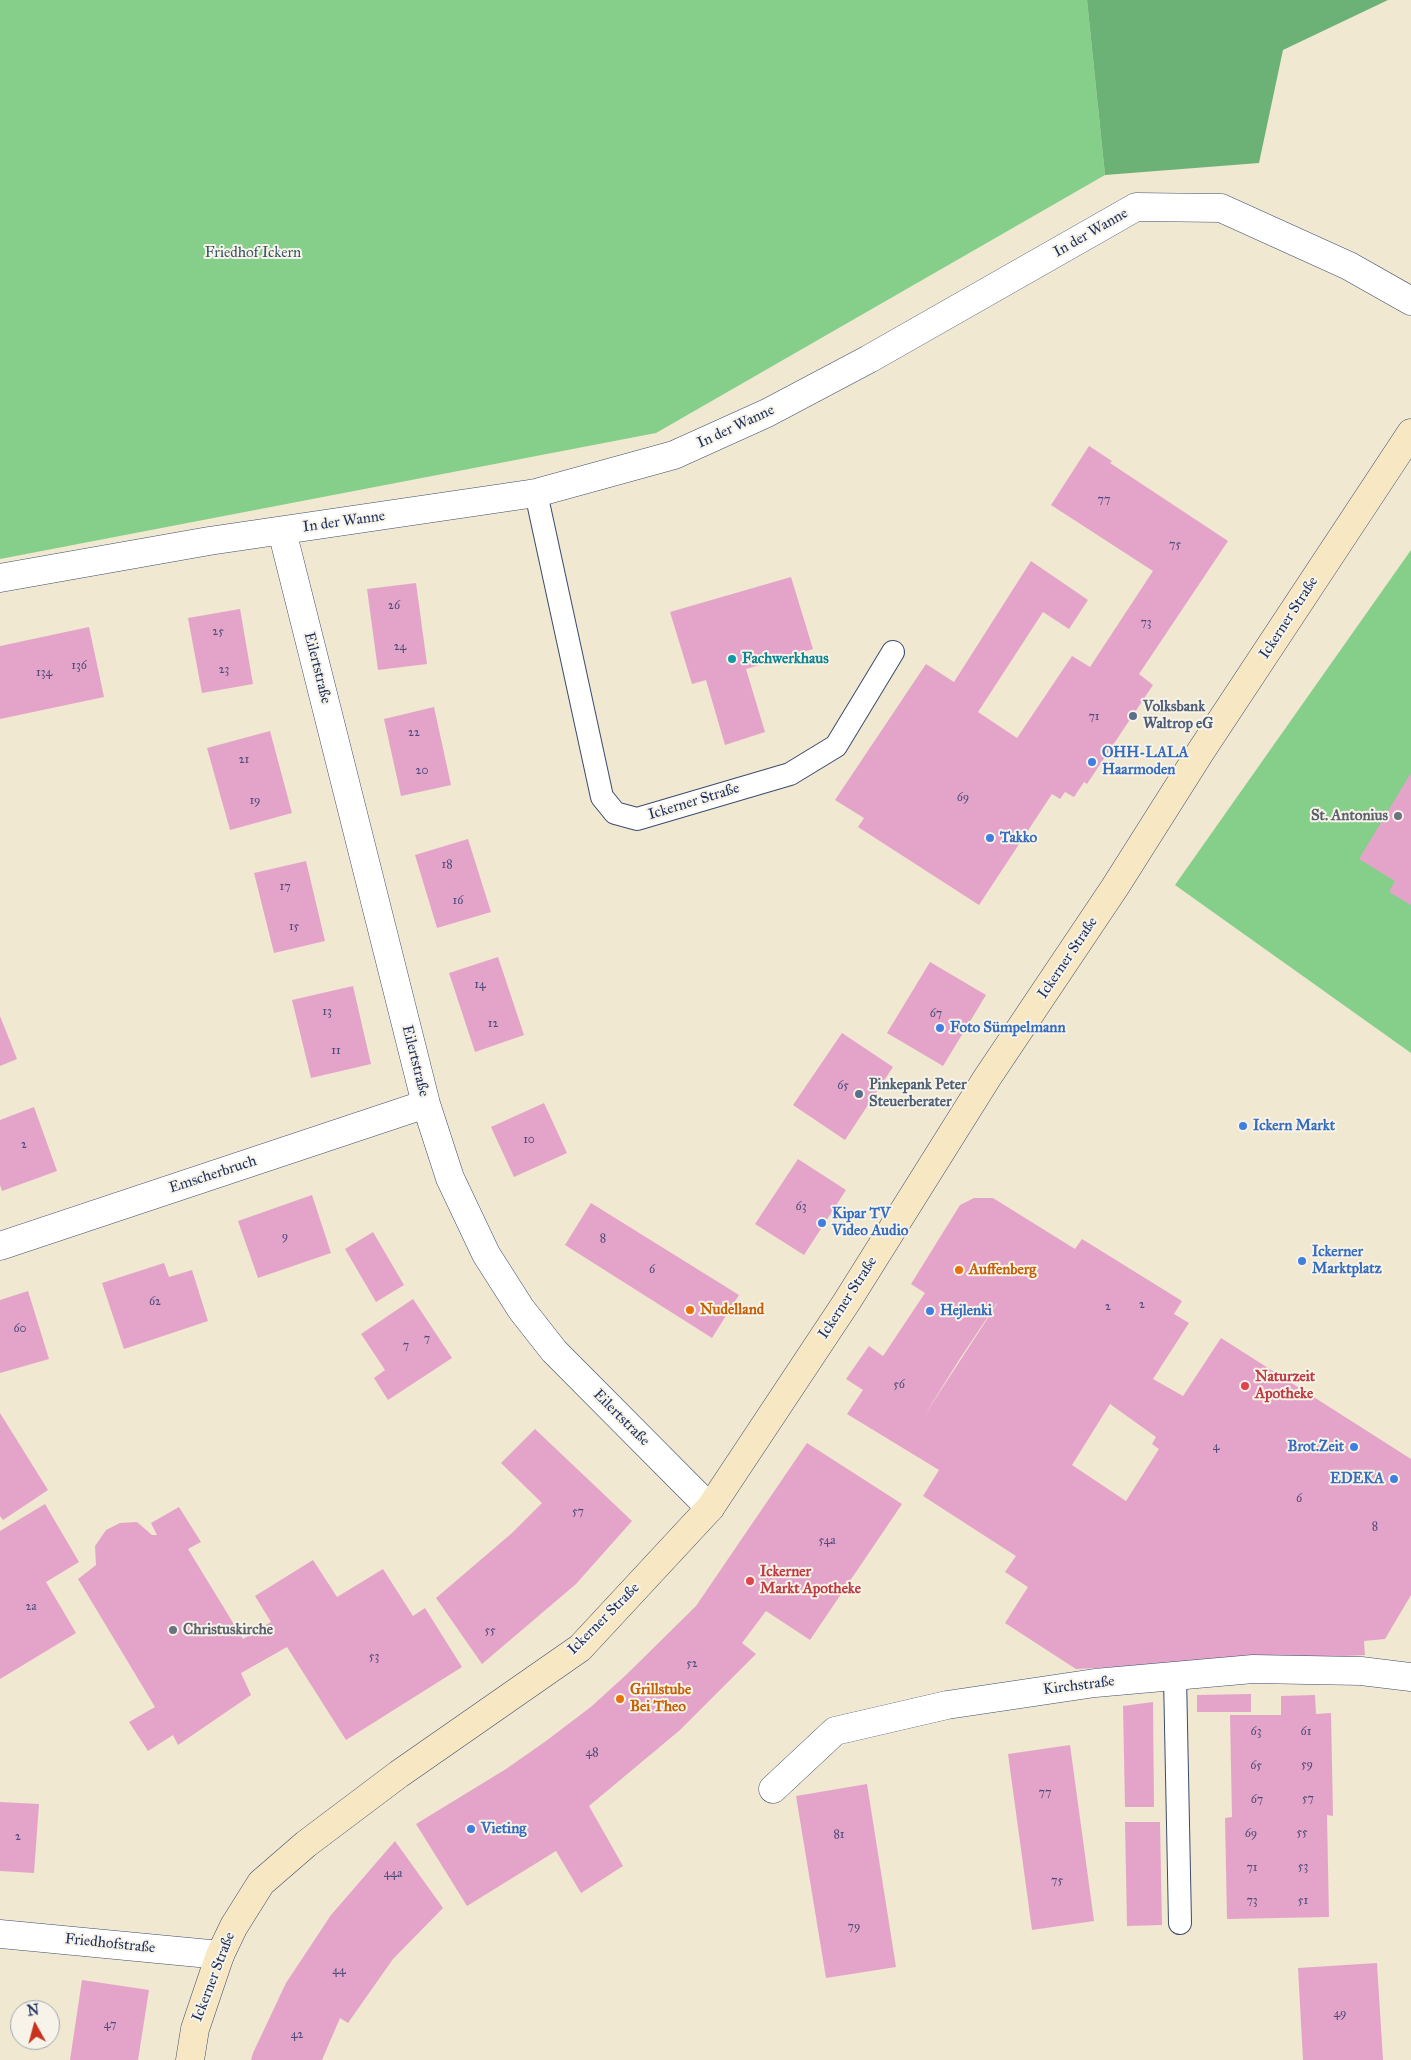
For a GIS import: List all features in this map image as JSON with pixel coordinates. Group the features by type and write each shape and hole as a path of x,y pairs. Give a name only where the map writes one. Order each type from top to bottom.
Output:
{"main road":[{"name":"Ickerner Straße","path":"190,2060 195,2029 220,1955 234,1926 261,1883 306,1844 399,1774 580,1648 710,1508 846,1303 987,1078 1114,888 1201,751 1411,433"}],"street":[{"name":"In der Wanne","path":"0,578 209,541 536,493 674,455 768,413 869,359 1136,207 1221,208 1349,266 1411,301"},
{"name":"Eilertstraße","path":"282,531 426,1104 450,1178 486,1254 521,1309 554,1351 710,1508"},
{"name":"Emscherbruch","path":"0,1246 426,1104"},
{"name":"Kirchstraße","path":"773,1789 835,1731 947,1705 1095,1682 1253,1669 1361,1671 1411,1677"},
{"name":"Friedhofstraße","path":"0,1934 220,1955"}],"lane":[{"name":"Ickerner Straße","path":"536,493 602,797 614,813 637,819 790,774 836,746 893,652"},
{"path":"1175,1676 1180,1923"}],"green space":[{"name":"Friedhof Ickern","path":"0,0 1087,0 1105,175 656,433 0,559"},
{"path":"1087,0 1388,0 1283,50 1259,163 1105,175"},
{"path":"1411,550 1411,1053 1175,885"}],"building":[{"path":"1089,446 1112,461 1110,463 1228,541 1139,674 1153,685 1087,784 1084,782 1074,797 1065,792 1060,799 1052,794 979,905 858,827 864,818 835,800 926,664 954,682 1031,561 1088,600 1069,629 1043,612 978,712 1017,738 1072,656 1090,667 1153,571 1051,505"},
{"name":"Fachwerkhaus","path":"791,577 813,649 746,669 765,732 725,745 706,680 692,684 670,612"},
{"path":"416,583 427,664 378,670 367,589"},
{"path":"240,609 253,684 202,693 188,618"},
{"path":"89,627 104,697 0,719 0,646"},
{"path":"434,707 451,785 401,796 384,719"},
{"path":"270,731 292,813 230,830 207,748"},
{"name":"St. Antonius","path":"1411,773 1411,905 1389,892 1395,881 1359,859"},
{"path":"468,839 491,912 437,928 415,855"},
{"path":"306,861 325,941 274,953 254,873"},
{"path":"498,957 524,1035 475,1052 449,973"},
{"path":"930,962 986,995 943,1066 887,1033"},
{"path":"353,986 371,1064 311,1078 292,1000"},
{"path":"0,1016 17,1059 0,1066"},
{"path":"842,1033 893,1067 845,1140 793,1105"},
{"path":"544,1103 567,1153 514,1177 491,1127"},
{"path":"34,1107 57,1171 2,1191 0,1185 0,1120"},
{"path":"798,1159 846,1190 804,1255 755,1224"},
{"path":"312,1195 331,1253 258,1278 238,1221"},
{"path":"974,1198 993,1198 1075,1249 1082,1239 1182,1301 1174,1314 1189,1323 1153,1379 1183,1396 1221,1338 1411,1459 1411,1595 1385,1639 1364,1641 1365,1655 1076,1669 1005,1623 1028,1587 1005,1572 1016,1556 923,1496 939,1470 847,1414 863,1390 846,1379 869,1346 883,1356 925,1293 911,1284 960,1205","holes":["997,1304 924,1416 959,1360","1110,1404 1156,1437 1152,1444 1159,1449 1126,1501 1072,1465"]},
{"path":"591,1203 739,1295 712,1338 565,1245"},
{"path":"373,1232 404,1285 376,1302 345,1249"},
{"path":"164,1263 169,1277 192,1270 208,1321 124,1349 102,1283"},
{"path":"28,1291 49,1359 0,1373 0,1300"},
{"path":"413,1299 452,1358 388,1400 374,1378 385,1370 361,1334"},
{"path":"0,1413 48,1490 3,1520 0,1516"},
{"path":"535,1429 632,1521 576,1584 482,1664 436,1598 512,1533 542,1503 501,1463"},
{"path":"807,1443 902,1504 810,1640 766,1611 742,1643 756,1654 680,1730 589,1806 623,1866 581,1893 556,1851 467,1906 416,1824 506,1769 546,1741 592,1706 627,1674 696,1606"},
{"path":"45,1504 79,1562 46,1582 76,1633 0,1679 0,1531"},
{"path":"179,1507 201,1542 188,1549 243,1639 271,1622 255,1596 313,1560 337,1597 383,1569 413,1616 425,1608 462,1667 346,1740 287,1647 241,1673 251,1695 178,1745 173,1735 148,1751 129,1722 155,1707 78,1579 96,1565 95,1546 106,1530 120,1523 137,1522 152,1535 157,1535 151,1523"},
{"path":"1251,1694 1251,1712 1197,1712 1197,1695"},
{"path":"1315,1695 1316,1714 1331,1713 1333,1816 1327,1815 1329,1917 1227,1919 1225,1818 1232,1817 1230,1715 1281,1715 1281,1696"},
{"path":"1153,1702 1154,1807 1125,1807 1123,1706"},
{"path":"1070,1745 1094,1921 1032,1930 1008,1754"},
{"path":"867,1784 896,1967 826,1978 796,1796"},
{"path":"0,1802 39,1804 34,1873 0,1871"},
{"path":"1125,1822 1160,1822 1162,1925 1127,1926"},
{"path":"395,1841 443,1908 393,1959 348,2023 340,2018 322,2060 251,2060 286,1983 331,1915"},
{"path":"1377,1963 1383,2060 1303,2060 1298,1968"},
{"path":"82,1980 149,1990 138,2060 70,2060"}],"place":[{"name":"Fachwerkhaus","path":"732,659"},
{"name":"Volksbank Waltrop eG","path":"1133,716"},
{"name":"OHH-LALA Haarmoden","path":"1092,762"},
{"name":"St. Antonius","path":"1398,816"},
{"name":"Takko","path":"990,838"},
{"name":"Foto Sümpelmann","path":"940,1028"},
{"name":"Pinkepank Peter Steuerberater","path":"859,1094"},
{"name":"Ickern Markt","path":"1243,1126"},
{"name":"Kipar TV Video Audio","path":"822,1223"},
{"name":"Ickerner Marktplatz","path":"1302,1261"},
{"name":"Auffenberg","path":"959,1270"},
{"name":"Nudelland","path":"690,1310"},
{"name":"Hejlenki","path":"930,1311"},
{"name":"Naturzeit Apotheke","path":"1245,1386"},
{"name":"Brot.Zeit","path":"1354,1447"},
{"name":"EDEKA","path":"1394,1479"},
{"name":"Ickerner Markt Apotheke","path":"750,1581"},
{"name":"Christuskirche","path":"173,1630"},
{"name":"Grillstube Bei Theo","path":"620,1699"},
{"name":"Vieting","path":"471,1829"}]}
